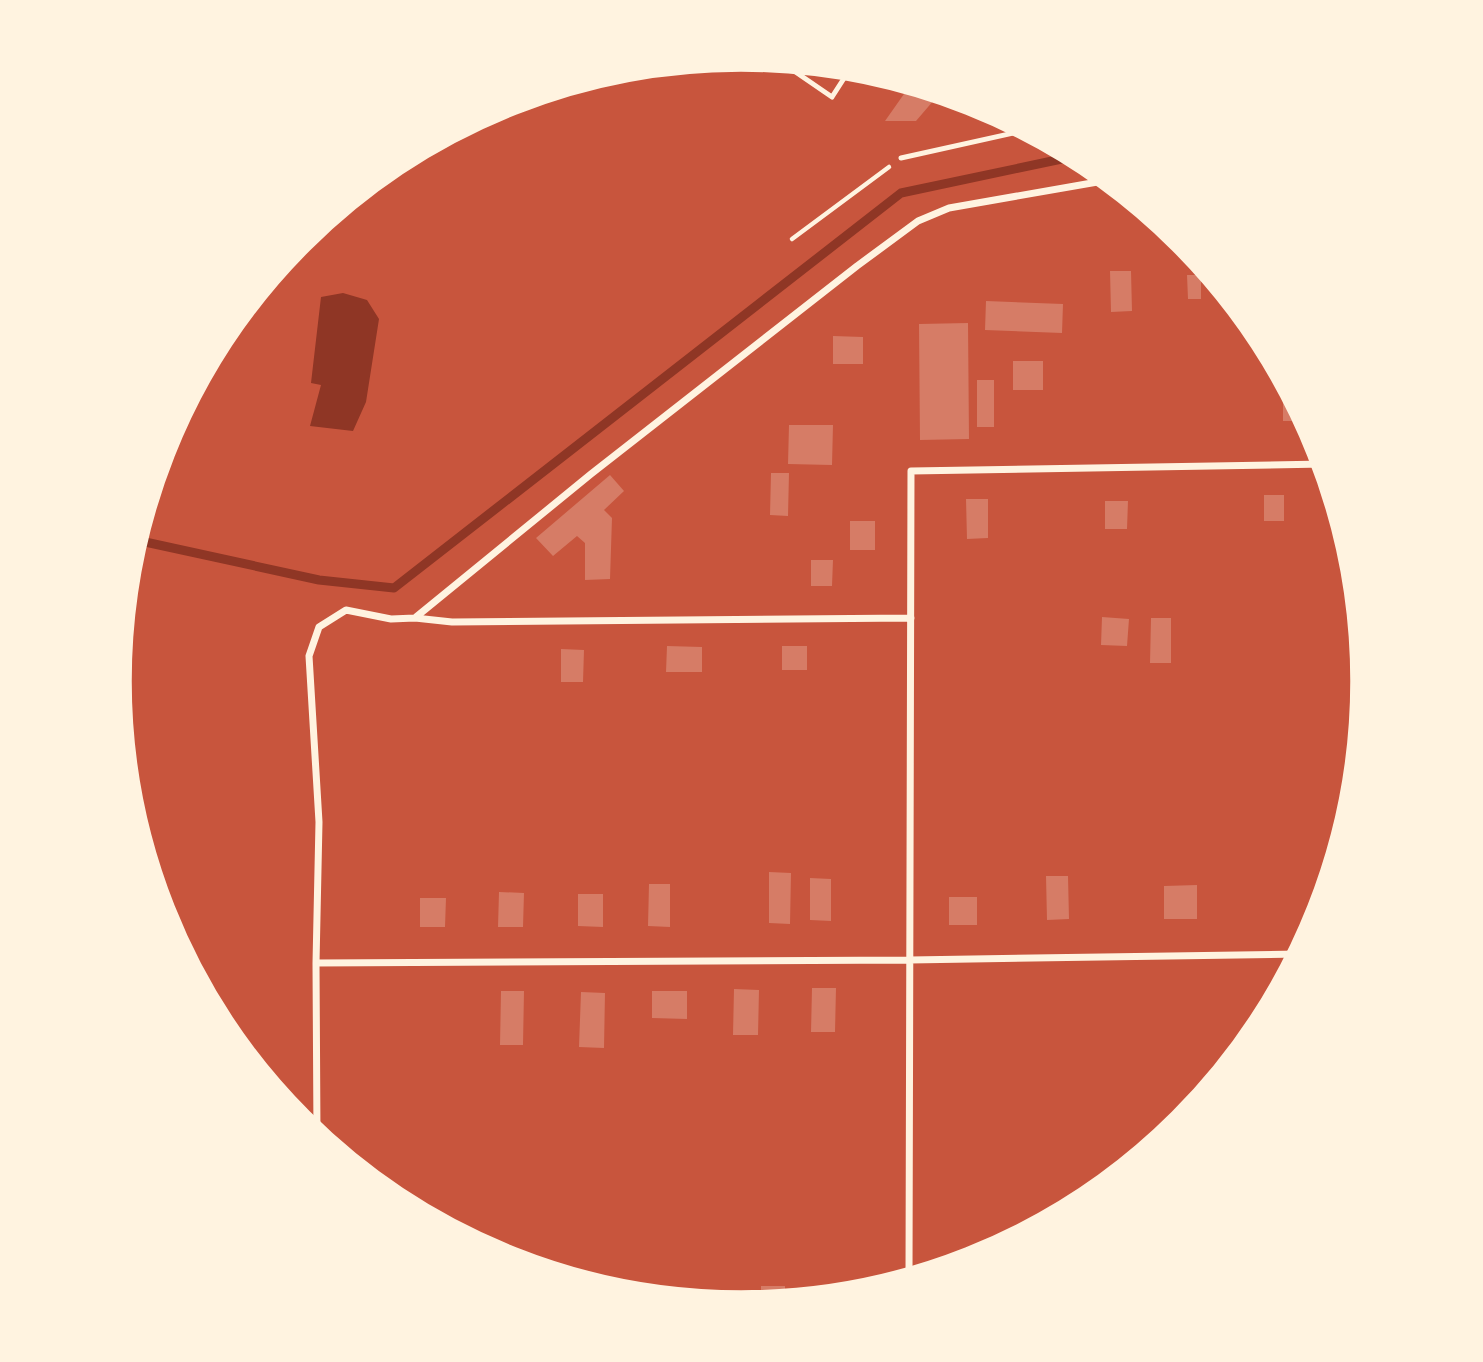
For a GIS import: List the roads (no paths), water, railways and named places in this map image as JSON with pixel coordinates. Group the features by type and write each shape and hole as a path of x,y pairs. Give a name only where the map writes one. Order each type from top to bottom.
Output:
{"street":[{"path":"415,618 591,474 918,221 949,208 1094,183"},
{"path":"909,1268 911,471 1312,464"},
{"path":"317,1120 319,822 309,656 319,627 346,610 391,619 415,618 452,622 911,618"},
{"path":"316,963 910,960 1287,954"}],"lane":[{"path":"796,73 832,97 844,79"},
{"path":"901,158 1012,133"}],"waterway":[{"path":"147,542 319,580 394,588 901,193 1059,160"}]}
